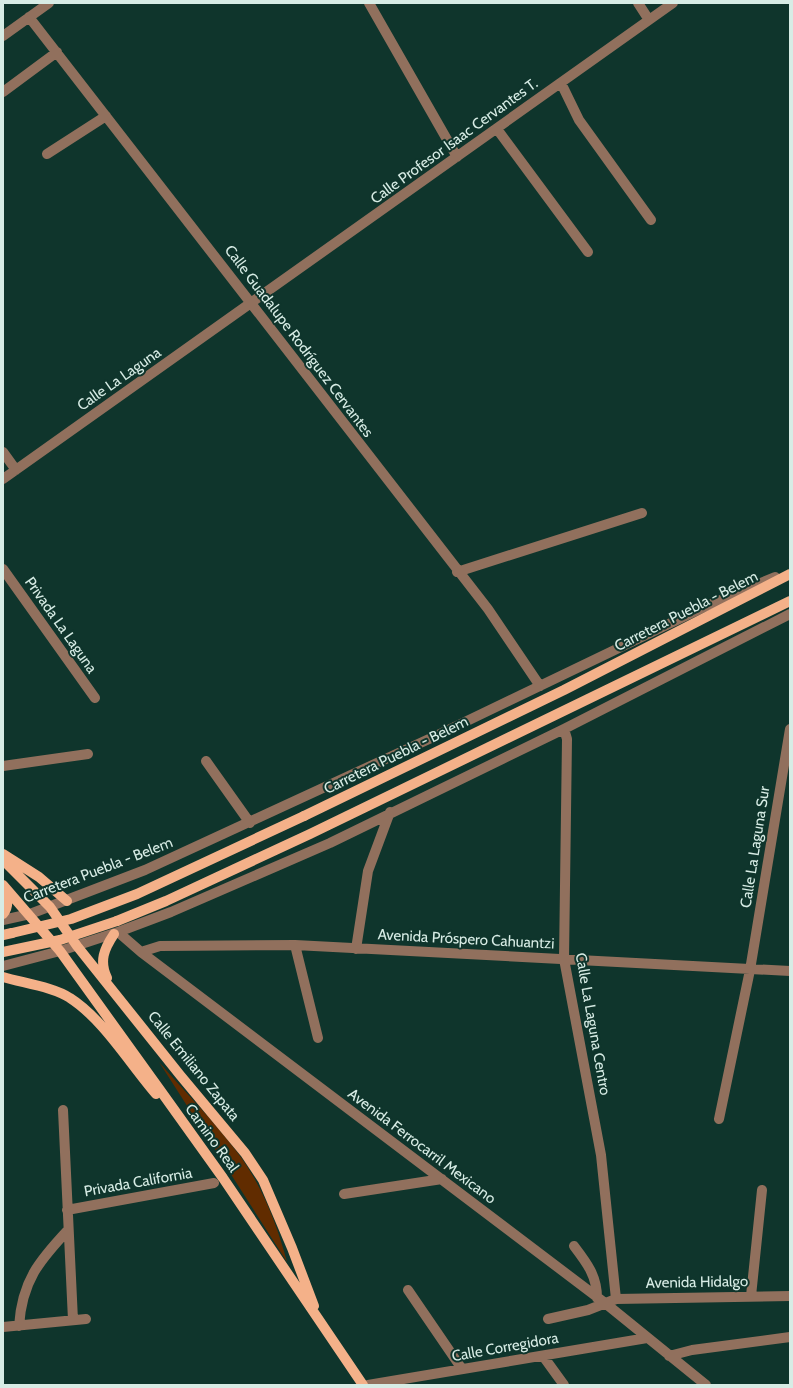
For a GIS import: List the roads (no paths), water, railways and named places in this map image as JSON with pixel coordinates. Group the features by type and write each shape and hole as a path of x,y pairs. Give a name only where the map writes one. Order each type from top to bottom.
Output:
{"main road":[{"name":"Carretera Puebla - Belem","path":"3,935 71,919 137,894 304,816 564,690 710,616 790,572"},
{"path":"3,952 60,940 166,901 324,827 723,632 790,601"},
{"path":"3,854 39,877 67,901"},
{"name":"Calle Emiliano Zapata","path":"3,860 50,907 77,946 180,1075 241,1147 263,1180 292,1248 318,1317"},
{"path":"3,885 8,898 6,911 3,914"},
{"path":"3,885 30,914"},
{"name":"Camino Real","path":"30,914 60,951 191,1136 223,1178 363,1385"},
{"path":"111,988 103,969 103,955 116,933"},
{"path":"3,977 70,997 91,1015 191,1136"}],"street":[{"path":"3,36 49,3"},
{"path":"369,3 457,157"},
{"path":"638,3 649,20"},
{"name":"Calle Profesor Isaac Cervantes T.","path":"252,303 673,3"},
{"name":"Calle Guadalupe Rodríguez Cervantes","path":"30,17 252,303 457,572 488,609 540,686"},
{"path":"3,92 57,52"},
{"path":"561,83 579,120 651,220"},
{"path":"47,154 106,116"},
{"path":"497,129 588,252"},
{"name":"Calle La Laguna","path":"3,479 252,303"},
{"path":"3,452 16,470"},
{"path":"457,572 642,513"},
{"name":"Privada La Laguna","path":"3,569 95,698"},
{"name":"Carretera Puebla - Belem","path":"3,920 30,914 50,907 145,870 250,823 702,608 790,572"},
{"path":"3,966 60,951 116,933 171,912 330,843 390,812 564,729 790,614"},
{"name":"Calle La Laguna Centro","path":"564,729 567,739 564,959 601,1155 616,1299"},
{"name":"Calle La Laguna Sur","path":"719,1119 750,970 790,729"},
{"path":"3,766 88,754"},
{"path":"206,761 250,823"},
{"path":"356,949 368,871 390,812"},
{"name":"Avenida Ferrocarril Mexicano","path":"116,933 601,1300 706,1385"},
{"path":"295,945 318,1038"},
{"name":"Avenida Próspero Cahuantzi","path":"141,952 160,946 295,945 790,971"},
{"path":"63,1110 72,1320"},
{"path":"344,1194 442,1179"},
{"name":"Privada California","path":"67,1210 214,1183"},
{"path":"751,1296 762,1190"},
{"path":"19,1326 24,1289 44,1255 68,1230"},
{"path":"574,1246 591,1268 601,1300"},
{"path":"408,1290 462,1369"},
{"name":"Avenida Hidalgo","path":"548,1320 588,1310 601,1300 790,1296"},
{"path":"3,1327 86,1319"},
{"path":"669,1356 692,1350 790,1337"},
{"name":"Calle Corregidora","path":"368,1385 647,1338"},
{"path":"543,1356 564,1385"}]}
